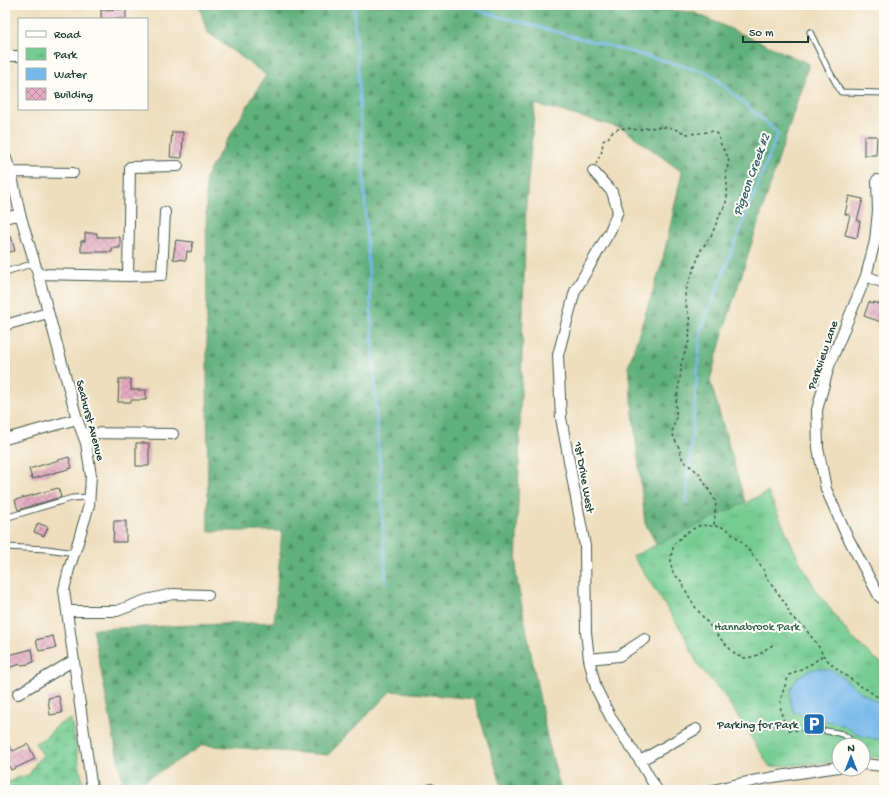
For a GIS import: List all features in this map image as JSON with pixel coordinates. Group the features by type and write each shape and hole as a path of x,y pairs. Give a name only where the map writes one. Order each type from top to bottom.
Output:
{"street":[{"path":"5,56 18,56"},
{"name":"Seahurst Avenue","path":"5,156 11,172 20,214 38,274 77,419 86,443 92,476 89,505 64,590 92,790"},
{"path":"128,276 130,167 178,166"},
{"path":"11,172 73,173"},
{"name":"1st Drive West","path":"593,172 612,192 618,211 610,231 575,291 558,355 562,418 585,546 586,632 589,659 596,688 608,712 657,790"},
{"name":"Parkview Lane","path":"877,180 878,211 875,240 866,276 829,366 817,410 818,448 826,489 845,532 879,596 884,600"},
{"path":"38,274 128,276 162,275 165,212"},
{"path":"5,218 20,214"},
{"path":"866,276 884,283"},
{"path":"5,324 48,313"},
{"path":"5,439 77,419"},
{"path":"82,433 173,434"},
{"path":"67,611 117,611 146,600 172,594 208,595"},
{"path":"589,659 619,656 645,639"},
{"path":"18,694 74,660"},
{"path":"640,761 696,729"},
{"path":"871,765 884,766"},
{"path":"714,790 737,784 831,768"}],"lane":[{"path":"810,32 841,92 884,93"},
{"path":"5,272 34,263"},
{"path":"5,518 72,498 90,497"},
{"path":"5,547 47,549 75,553"},
{"path":"826,731 840,733 848,737"}],"path":[{"path":"593,172 602,151 603,141 614,131 626,128 639,130 645,128 668,127 688,134 700,134 714,131 720,137 722,147 728,159 729,165 726,172 726,201 712,234 701,250 685,294 690,329 688,345 681,364 676,403 676,418 672,432 683,461 699,473 716,502 714,526"},
{"path":"774,643 773,646 766,648 760,654 753,657 744,658 738,656 700,614 681,581 673,573 671,565 674,544 687,532 701,525 714,526 728,530 741,541 763,568 767,580 786,604 790,615 804,627 829,662 884,702"},
{"path":"804,731 789,730 785,725 780,711 783,691 789,675 813,663 823,655"}],"green space":[{"path":"199,5 613,5 693,12 809,64 724,330 710,380 745,502 836,645 716,654 645,523 628,367 662,263 682,172 624,129 535,104 526,203 516,575 547,737 561,790 503,790 474,699 391,691 328,755 203,745 129,790 124,790 93,629 274,622 282,531 208,531 206,176 266,75 207,32"},
{"name":"Hannabrook Park","path":"768,492 799,560 817,591 851,637 884,665 884,756 871,757 871,737 831,737 831,762 770,767 724,695 698,665 683,633 633,556"},
{"path":"71,719 84,790 5,790 5,784 16,778 29,775 37,761 43,755 35,743 45,738 58,725"}],"water":[{"path":"819,668 834,671 884,707 884,739 875,739 862,736 843,725 794,712 790,701 791,689 798,677 810,670"}],"building":[{"path":"126,9 126,18 101,18 101,10"},
{"path":"172,132 183,132 182,158 170,157"},
{"path":"864,136 877,136 876,155 864,155"},
{"path":"849,196 863,199 857,221 860,221 857,238 845,235 850,215 845,214"},
{"path":"85,233 97,233 97,237 120,237 120,248 112,248 112,252 81,252 81,241 85,241"},
{"path":"11,236 15,251 5,253 5,238"},
{"path":"176,240 193,242 191,252 187,251 186,260 173,259"},
{"path":"869,302 873,304 874,302 884,306 884,323 864,316"},
{"path":"119,379 131,379 131,390 146,390 146,400 118,402"},
{"path":"136,443 149,443 149,466 136,466"},
{"path":"69,457 72,468 32,479 29,469"},
{"path":"58,488 61,497 18,510 15,500"},
{"path":"114,521 126,521 126,542 113,542"},
{"path":"38,523 48,527 44,536 34,532"},
{"path":"53,636 56,648 39,651 36,640"},
{"path":"32,649 34,662 5,669 5,656"},
{"path":"59,696 62,713 50,715 48,698"},
{"path":"5,740 13,751 28,744 35,759 11,770 5,756"}],"waterway":[{"path":"354,5 386,583"},
{"name":"Pigeon Creek #2","path":"472,5 483,12 709,73 778,133 701,330 686,503"}],"place":[{"name":"Parking for Park","path":"814,724"}]}
